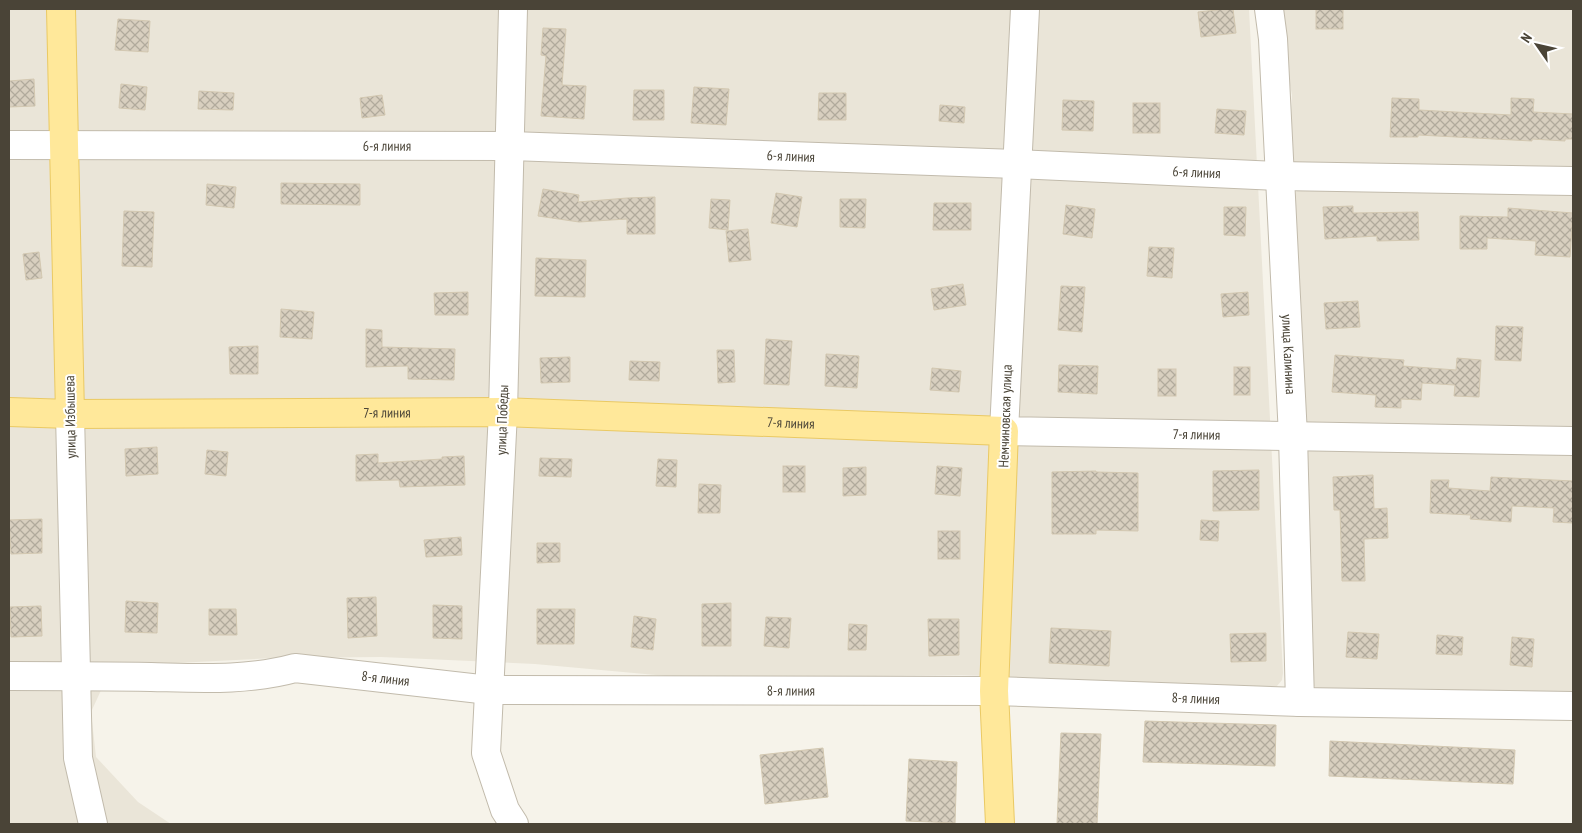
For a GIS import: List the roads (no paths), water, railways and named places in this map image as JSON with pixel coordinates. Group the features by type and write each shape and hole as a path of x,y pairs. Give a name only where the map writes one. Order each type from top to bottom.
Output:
{"main road":[{"name":"улица Избышева","path":"61,9 70,414"},
{"name":"7-я линия","path":"9,412 70,414 503,412 1004,431"},
{"name":"Немчиновская улица","path":"1000,824 994,691 1004,431"}],"street":[{"name":"улица Победы","path":"513,9 503,412 486,753 505,810 514,824"},
{"name":"Немчиновская улица","path":"1004,431 1025,9"},
{"name":"улица Калинина","path":"1269,9 1273,39 1293,436 1300,702"},
{"name":"6-я линия","path":"9,145 511,146 1016,164 1279,176 1573,181"},
{"name":"улица Избышева","path":"70,414 78,758 93,824"},
{"name":"7-я линия","path":"1004,431 1573,442"},
{"name":"8-я линия","path":"9,676 76,675 219,678 275,674 295,668 489,690 994,691 1300,702 1573,706"}]}
